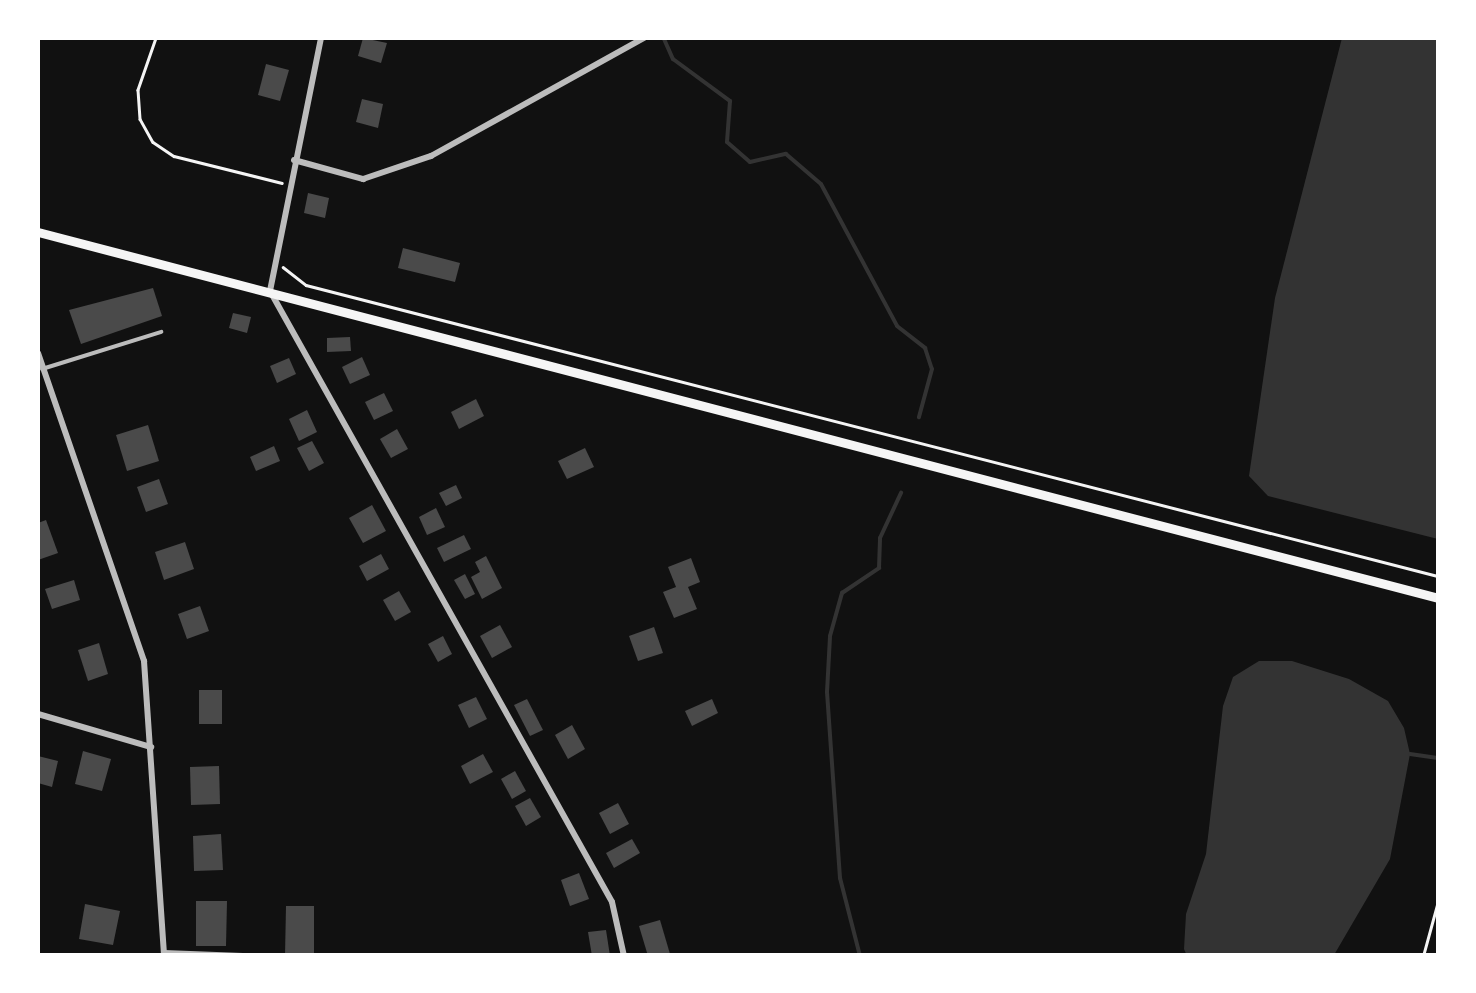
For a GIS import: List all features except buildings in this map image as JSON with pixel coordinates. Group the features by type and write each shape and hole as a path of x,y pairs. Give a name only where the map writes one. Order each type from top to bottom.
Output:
{"main road":[{"path":"38,232 1438,598"}],"street":[{"path":"321,38 288,184 270,292 612,902 624,956"},
{"path":"294,160 363,179 431,156 644,38"},
{"path":"38,353 144,661 164,954"},
{"path":"38,714 152,748"}],"lane":[{"path":"42,369 160,332"},
{"path":"164,954 270,956"}],"path":[{"path":"156,38 138,90 140,120 152,142 174,156 288,184"},
{"path":"272,266 286,268 306,285 1438,576"},
{"path":"1423,956 1438,902"}],"shaded area":[{"path":"1342,38 1438,38 1438,539 1268,496 1249,476 1275,298"},
{"path":"1259,661 1292,661 1349,679 1388,701 1404,728 1410,754 1390,859 1334,955 1187,956 1186,914 1206,854 1223,706 1233,677"}],"waterway":[{"path":"664,39 673,59 730,101 727,142 750,162 786,154 821,184 897,326 925,348 932,369 919,417"},
{"path":"860,956 840,878 827,692 830,636 842,593 879,568 880,538 901,493"},
{"path":"1410,754 1438,758"}]}
